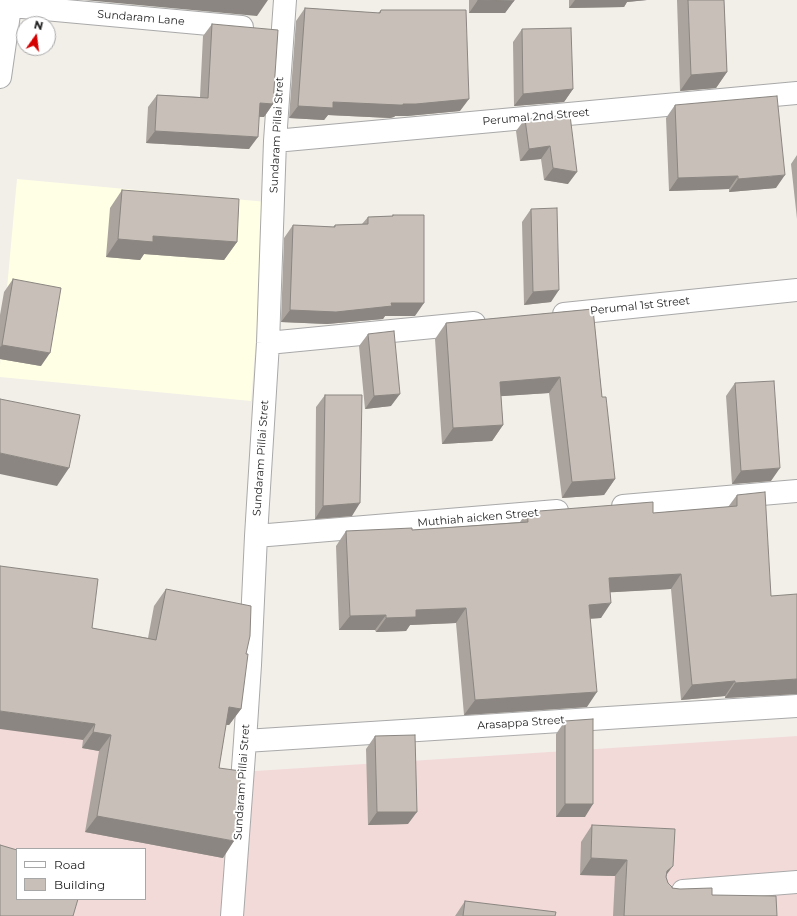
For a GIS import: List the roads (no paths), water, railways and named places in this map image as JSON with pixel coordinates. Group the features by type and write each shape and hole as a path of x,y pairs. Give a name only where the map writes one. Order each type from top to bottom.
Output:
{"street":[{"name":"Sundaram Pillai Stret","path":"232,916 250,665 256,536 268,344 276,141 270,30 285,0"},
{"name":"Sundaram Lane","path":"5,6 270,30"},
{"path":"0,77 5,6"},
{"name":"Perumal 2nd Street","path":"276,141 797,93"},
{"name":"Perumal 1st Street","path":"544,316 797,290"},
{"path":"268,344 497,320"},
{"path":"606,507 797,491"},
{"name":"Muthiah aicken Street","path":"256,536 574,510"},
{"name":"Arasappa Street","path":"245,740 797,706"},
{"path":"667,893 797,882"}]}
